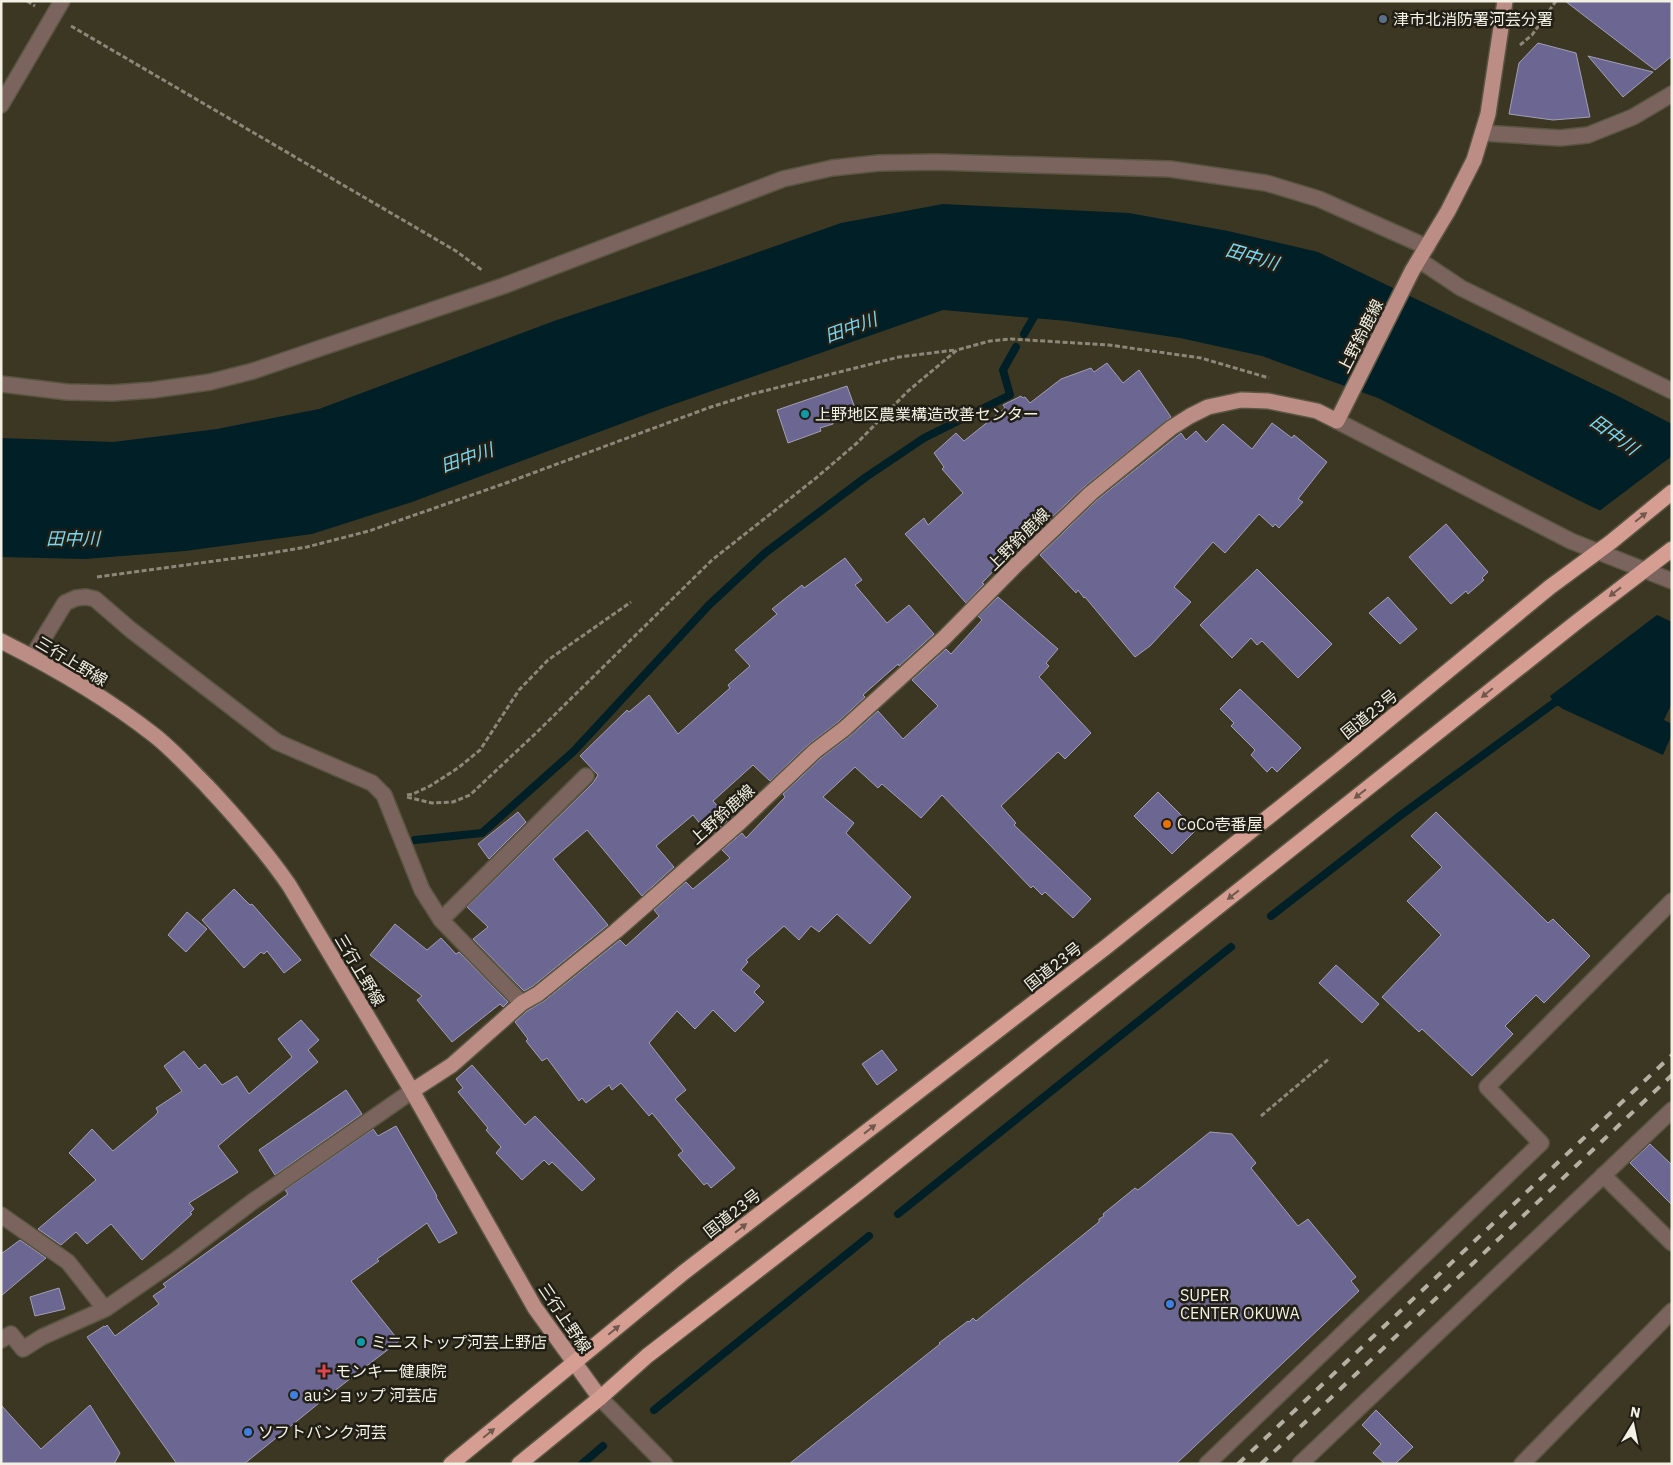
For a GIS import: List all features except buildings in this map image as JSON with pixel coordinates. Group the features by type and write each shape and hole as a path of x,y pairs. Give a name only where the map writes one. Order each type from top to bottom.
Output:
{"highway":[{"name":"国道23号","path":"451,1464 683,1273 1114,941 1336,764 1550,587 1611,542 1672,492"},
{"path":"519,1464 600,1398 647,1356 859,1192 1672,549"}],"main road":[{"name":"上野鈴鹿線","path":"412,1091 452,1065 522,1004 538,994 608,938 696,861 815,751 844,729 944,638 1091,493 1171,428 1190,416 1208,408 1241,400 1268,401 1317,411 1337,421 1416,266 1463,184 1474,160 1488,114 1505,1"},
{"name":"三行上野線","path":"1,641 99,697 153,735 183,761 238,819 274,863 412,1091 535,1308 600,1398"}],"street":[{"path":"1,105 62,1"},
{"path":"1483,134 1560,138 1588,135 1633,117 1672,94"},
{"path":"1,384 67,392 112,392 154,390 210,382 253,371 504,286 783,179 832,168 879,163 937,162 1170,168 1256,182 1320,199 1427,247"},
{"path":"1416,266 1672,391"},
{"path":"1337,421 1562,537 1597,551 1649,566 1672,581"},
{"path":"32,657 65,603 76,598 86,597 99,602 131,630 277,742 372,783 384,796 422,890 441,920 522,1004"},
{"path":"441,920 586,776"},
{"path":"1207,1464 1541,1143 1487,1086 1672,901"},
{"path":"1,1340 11,1334 23,1349 42,1337 104,1309 176,1260 252,1202 412,1091"},
{"path":"1300,1464 1672,1110"},
{"path":"1603,1175 1672,1243"},
{"path":"1,1215 68,1262 104,1309"},
{"path":"1522,1464 1672,1310"},
{"path":"600,1398 665,1464"}],"path":[{"path":"1497,54 1522,45 1532,35 1556,1"},
{"path":"53,17 79,30 456,251 504,286"},
{"path":"76,598 84,584 99,576 259,556 307,547 369,531 708,408 752,394 899,357 957,350 990,341 1011,338 1109,345 1201,358 1270,379"},
{"path":"631,602 548,660 519,690 480,750 458,768 430,786 414,794 404,796 432,803 453,802 470,795 535,734 712,560 857,443 908,391 957,350"},
{"path":"1261,1116 1330,1058"}],"water":[{"name":"田中川","path":"943,204 1129,213 1228,231 1318,252 1616,395 1672,424 1672,545 1578,500 1378,398 1262,356 1180,338 1067,321 943,310 666,407 412,502 312,534 185,551 85,559 1,557 1,438 113,442 217,429 319,409 554,321 841,223"},
{"path":"1657,615 1672,622 1672,703 1664,720 1672,724 1672,734 1663,755 1563,709 1554,703 1550,696"}],"pier":[{"path":"1672,456 1672,548 1598,512"}],"waterway":[{"path":"1024,334 1038,310"},
{"path":"415,840 482,833 574,751 709,605 765,553 866,477 924,438 1010,395 1003,370 1016,347"},
{"path":"1271,916 1401,815 1562,699"},
{"path":"898,1214 1231,947"},
{"path":"654,1410 869,1236"},
{"path":"582,1464 603,1446"}],"railway":[{"path":"1238,1464 1672,1055"},
{"path":"1261,1464 1672,1075"}],"place":[{"name":"津市北消防署河芸分署","path":"1383,19"},
{"name":"上野地区農業構造改善センター","path":"805,414"},
{"name":"CoCo壱番屋","path":"1167,824"},
{"name":"SUPER CENTER OKUWA","path":"1170,1304"},
{"name":"ミニストップ河芸上野店","path":"361,1342"},
{"name":"モンキー健康院","path":"324,1371"},
{"name":"auショップ 河芸店","path":"294,1395"},
{"name":"ソフトバンク河芸","path":"248,1432"}]}
